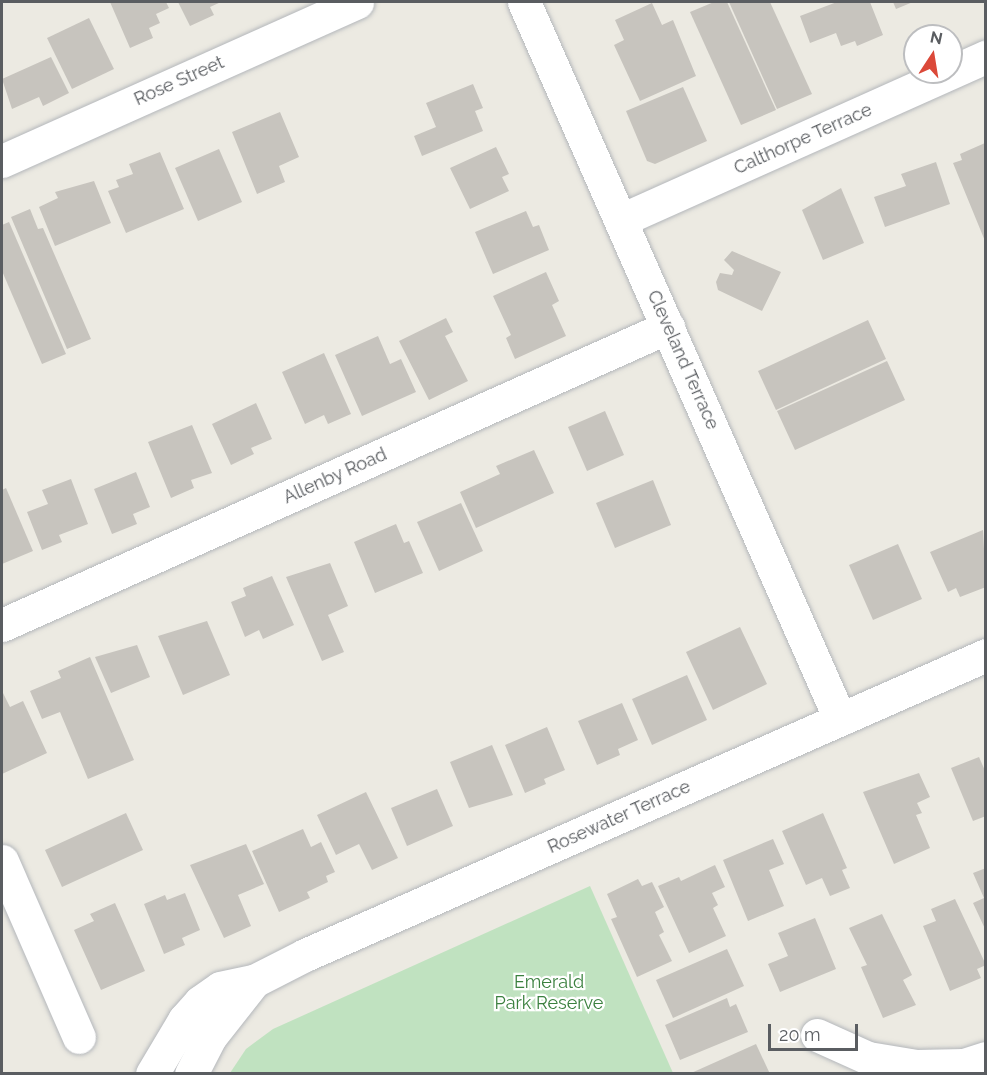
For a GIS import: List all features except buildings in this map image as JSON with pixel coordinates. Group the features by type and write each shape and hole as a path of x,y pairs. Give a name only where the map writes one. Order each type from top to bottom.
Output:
{"street":[{"name":"Rose Street","path":"2,161 357,2"},
{"name":"Cleveland Terrace","path":"524,2 840,719"},
{"name":"Calthorpe Terrace","path":"621,220 986,57"},
{"name":"Allenby Road","path":"2,625 668,327"},
{"name":"Rosewater Terrace","path":"152,1074 166,1047 200,1002 220,988 254,981 305,955 986,655"},
{"path":"2,861 79,1037"},
{"name":"Rosewater Terrace","path":"191,1074 210,1037 254,981"},
{"path":"818,1035 868,1058 916,1066 964,1065 986,1058"}],"green space":[{"name":"Emerald Park Reserve","path":"590,886 673,1073 230,1073 246,1049 273,1029"}]}
